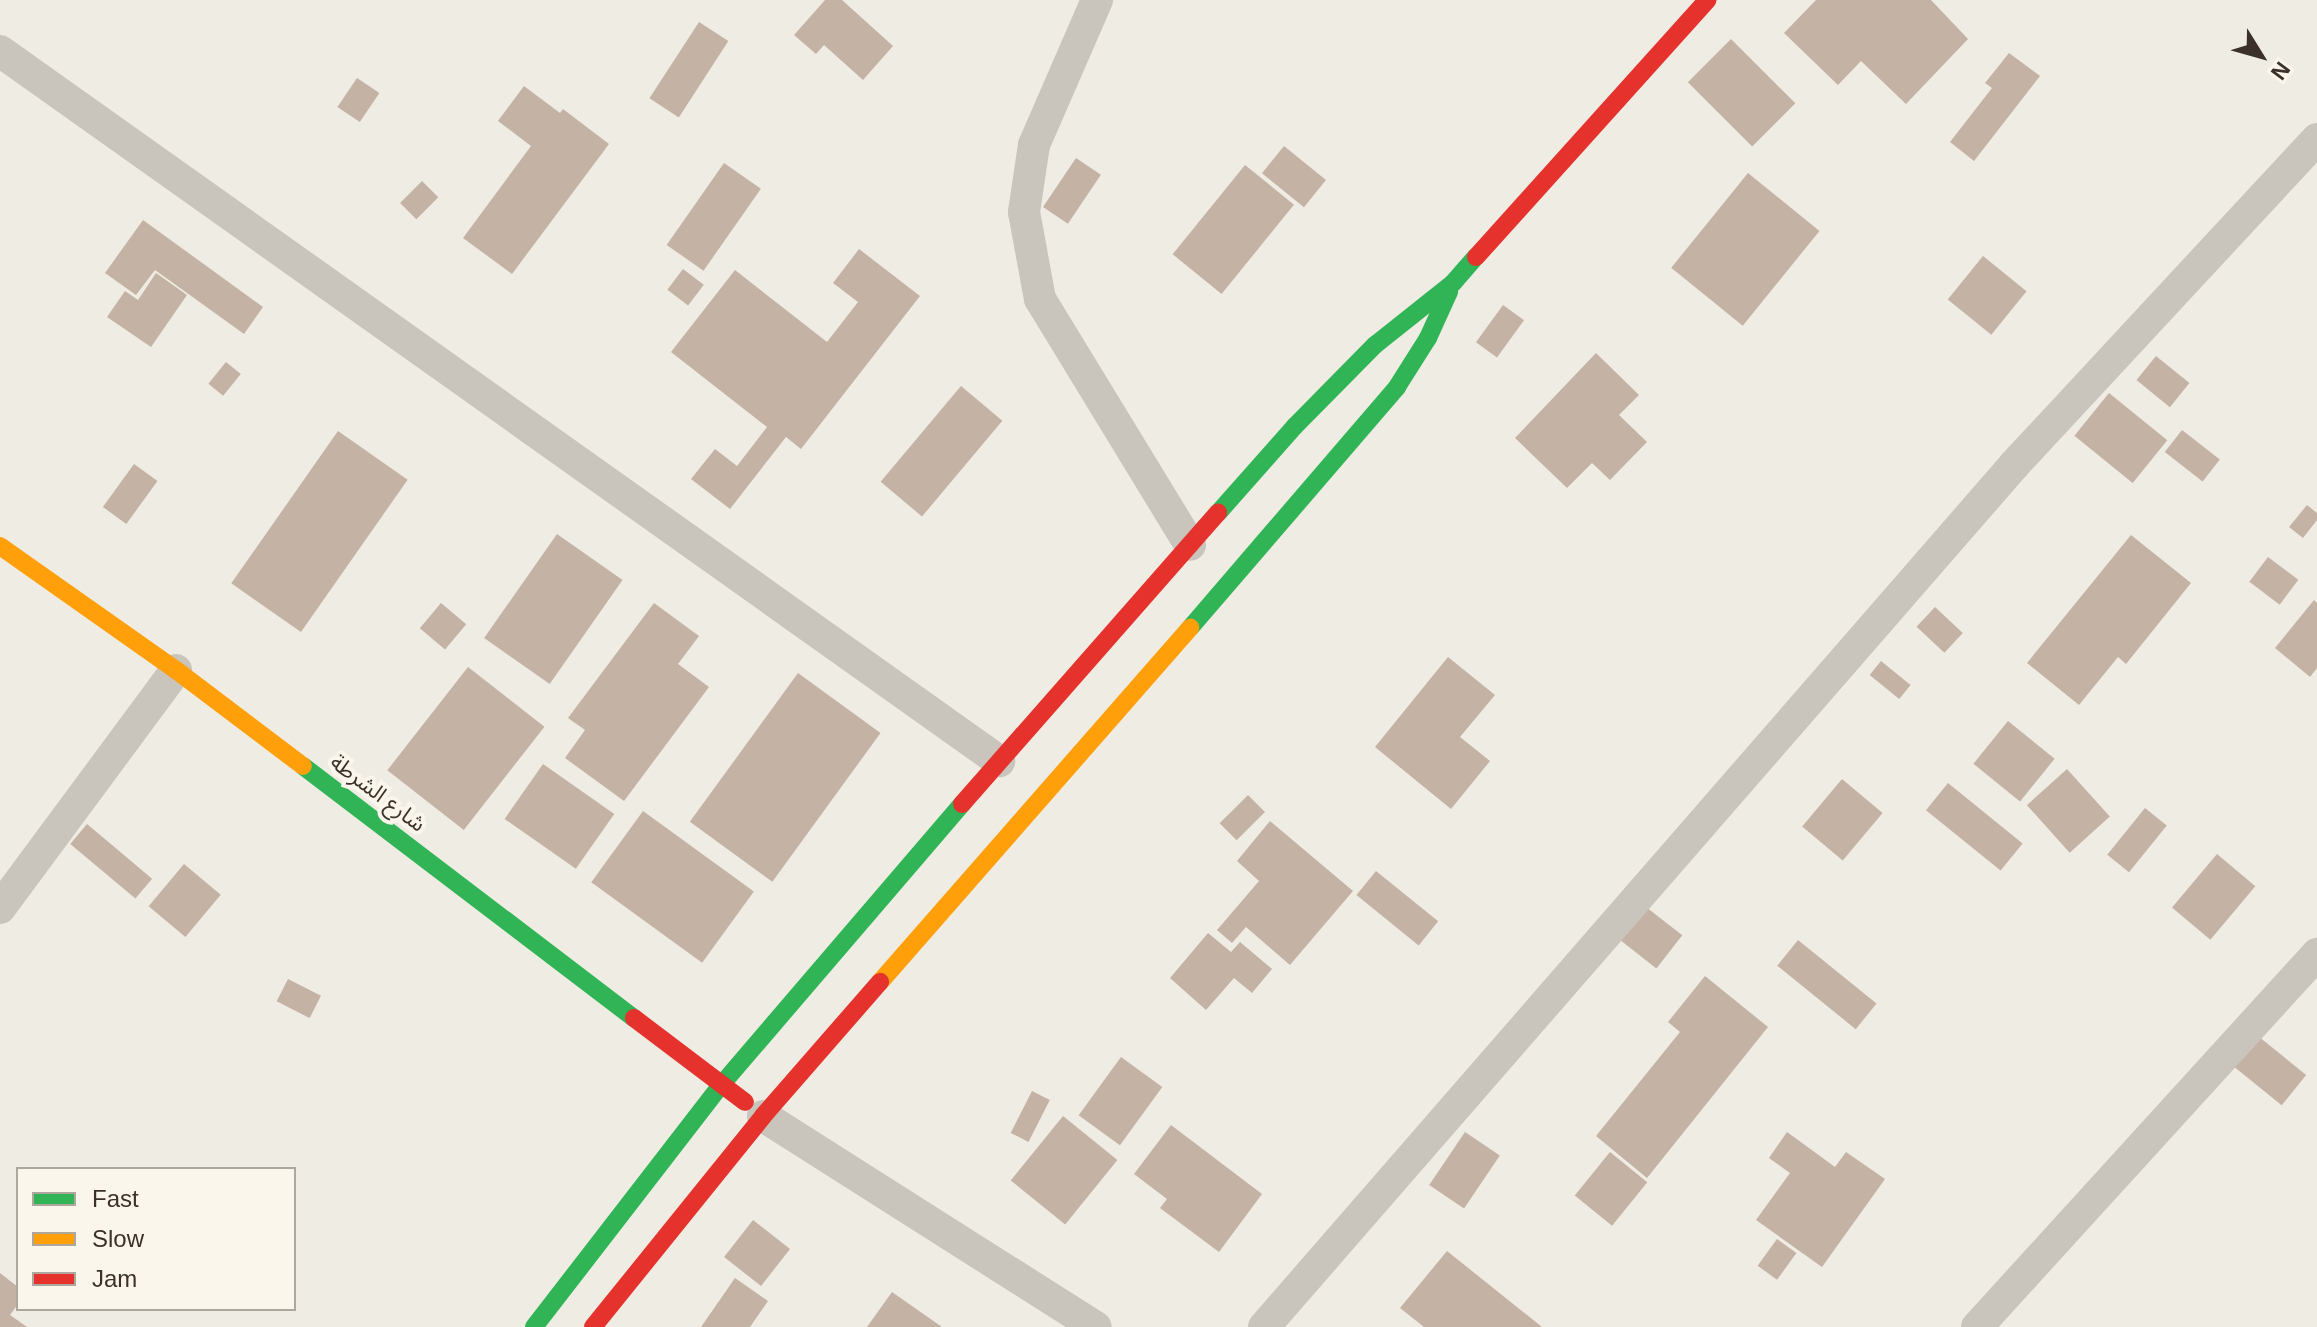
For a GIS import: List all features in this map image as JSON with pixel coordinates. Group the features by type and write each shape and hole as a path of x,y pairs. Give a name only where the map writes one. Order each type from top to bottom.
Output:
{"main road":[{"path":"534,1327 722,1084 999,761 1333,386 1375,345 1453,283 1707,0"},
{"path":"593,1327 763,1116 1335,463 1397,387 1428,338 1453,283"},
{"name":"شارع الشرطة","path":"0,546 176,670 763,1116"}],"street":[{"path":"1097,0 1034,145 1024,212 1040,299 1190,545"},
{"path":"0,51 999,761"},
{"path":"1264,1327 2014,465 2317,139"},
{"path":"0,908 176,670"},
{"path":"1977,1327 2317,954"},
{"path":"763,1116 1096,1327"}],"building":[{"path":"825,0 842,0 893,46 863,80 824,45 816,54 794,35"},
{"path":"1816,0 1931,0 1968,39 1906,104 1861,61 1838,85 1784,33"},
{"path":"699,22 728,41 679,117 649,98"},
{"path":"1731,39 1795,103 1752,146 1688,82"},
{"path":"2009,53 2040,76 1974,161 1950,142 1992,88 1985,83"},
{"path":"357,78 379,93 360,122 337,107"},
{"path":"524,86 560,113 563,109 609,144 512,274 463,238 531,146 498,121"},
{"path":"1284,146 1326,180 1304,207 1262,173"},
{"path":"1076,158 1101,175 1068,224 1043,207"},
{"path":"724,163 761,189 704,271 667,245"},
{"path":"1245,165 1294,205 1222,294 1173,254"},
{"path":"1748,173 1819,231 1743,326 1671,268"},
{"path":"422,181 438,197 416,219 400,203"},
{"path":"143,220 263,307 244,334 155,270 136,295 105,273"},
{"path":"859,249 920,296 801,449 786,437 730,509 691,479 715,449 737,466 767,427 671,352 735,270 827,342 858,302 833,283"},
{"path":"1983,256 2027,291 1991,335 1948,300"},
{"path":"683,269 704,285 688,305 667,290"},
{"path":"156,273 187,295 151,347 107,317 125,291 138,300"},
{"path":"1503,305 1524,320 1497,357 1476,342"},
{"path":"1596,353 1639,395 1619,415 1647,442 1610,480 1592,463 1567,488 1515,438"},
{"path":"2156,356 2189,383 2170,407 2136,380"},
{"path":"226,362 241,374 223,396 208,384"},
{"path":"961,386 1002,421 922,516 881,482"},
{"path":"2109,393 2167,440 2133,483 2074,436"},
{"path":"2182,430 2220,460 2203,482 2165,452"},
{"path":"338,431 408,480 301,632 231,583"},
{"path":"134,464 157,481 126,524 103,507"},
{"path":"2307,505 2317,513 2317,520 2303,538 2289,527"},
{"path":"557,534 623,580 550,684 484,638"},
{"path":"2131,535 2191,583 2126,664 2118,657 2079,705 2027,663"},
{"path":"2268,557 2298,580 2280,605 2249,582"},
{"path":"2314,600 2317,603 2317,668 2310,677 2275,648"},
{"path":"441,603 466,624 445,649 420,628"},
{"path":"654,603 699,636 678,664 709,687 624,801 565,758 585,730 568,718"},
{"path":"1935,607 1963,633 1944,653 1917,627"},
{"path":"1448,657 1495,695 1460,737 1490,761 1451,809 1375,747"},
{"path":"1881,661 1911,685 1899,699 1870,675"},
{"path":"468,667 544,727 464,830 387,770"},
{"path":"798,673 881,733 772,882 690,822"},
{"path":"2008,721 2055,759 2020,802 1973,764"},
{"path":"543,764 614,814 576,869 505,819"},
{"path":"2067,769 2110,817 2070,853 2027,805"},
{"path":"1842,779 1883,813 1843,861 1802,826"},
{"path":"1948,783 2023,843 2001,871 1926,810"},
{"path":"1248,795 1265,812 1237,840 1220,823"},
{"path":"2145,808 2167,826 2129,872 2107,855"},
{"path":"643,811 754,892 702,963 591,882"},
{"path":"1270,821 1353,891 1290,965 1246,927 1232,943 1217,930 1259,881 1237,861"},
{"path":"87,824 152,879 135,899 70,844"},
{"path":"2217,854 2255,886 2210,940 2172,908"},
{"path":"184,864 221,895 185,937 149,906"},
{"path":"1376,871 1438,921 1419,945 1356,895"},
{"path":"1646,907 1682,935 1656,968 1620,940"},
{"path":"1208,933 1231,952 1240,942 1272,969 1252,993 1234,978 1206,1010 1170,978"},
{"path":"1798,940 1876,1004 1856,1029 1777,966"},
{"path":"1705,976 1768,1027 1647,1178 1596,1136 1680,1032 1668,1022"},
{"path":"288,979 321,996 310,1018 277,1001"},
{"path":"2258,1036 2306,1075 2282,1105 2233,1066"},
{"path":"1121,1057 1162,1087 1120,1145 1079,1115"},
{"path":"1032,1091 1050,1100 1028,1142 1011,1133"},
{"path":"1063,1116 1117,1160 1065,1225 1011,1181"},
{"path":"1171,1125 1262,1194 1219,1252 1160,1208 1167,1199 1134,1174"},
{"path":"1465,1132 1500,1155 1464,1209 1429,1185"},
{"path":"1787,1132 1835,1167 1846,1152 1885,1179 1822,1267 1756,1220 1790,1173 1769,1158"},
{"path":"1610,1152 1647,1182 1612,1226 1575,1196"},
{"path":"753,1220 790,1249 761,1286 724,1257"},
{"path":"1777,1239 1796,1253 1777,1280 1758,1266"},
{"path":"1447,1251 1542,1327 1424,1327 1400,1308"},
{"path":"0,1273 16,1285 16,1307 10,1315 27,1327 0,1327"},
{"path":"735,1278 768,1301 750,1327 701,1327"},
{"path":"892,1292 942,1327 867,1327"}],"traffic: fast":[{"path":"1218,513 1295,426 1375,345 1453,283 1476,257"},
{"path":"1190,628 1397,387 1428,338 1449,292"},
{"path":"303,766 634,1018"},
{"path":"534,1327 722,1084 962,804"}],"traffic: slow":[{"path":"0,546 176,670 303,766"},
{"path":"880,982 1190,628"}],"traffic: jam":[{"path":"1476,257 1707,0"},
{"path":"962,804 1218,513"},
{"path":"593,1327 763,1116 880,982"},
{"path":"634,1018 745,1102"}]}
